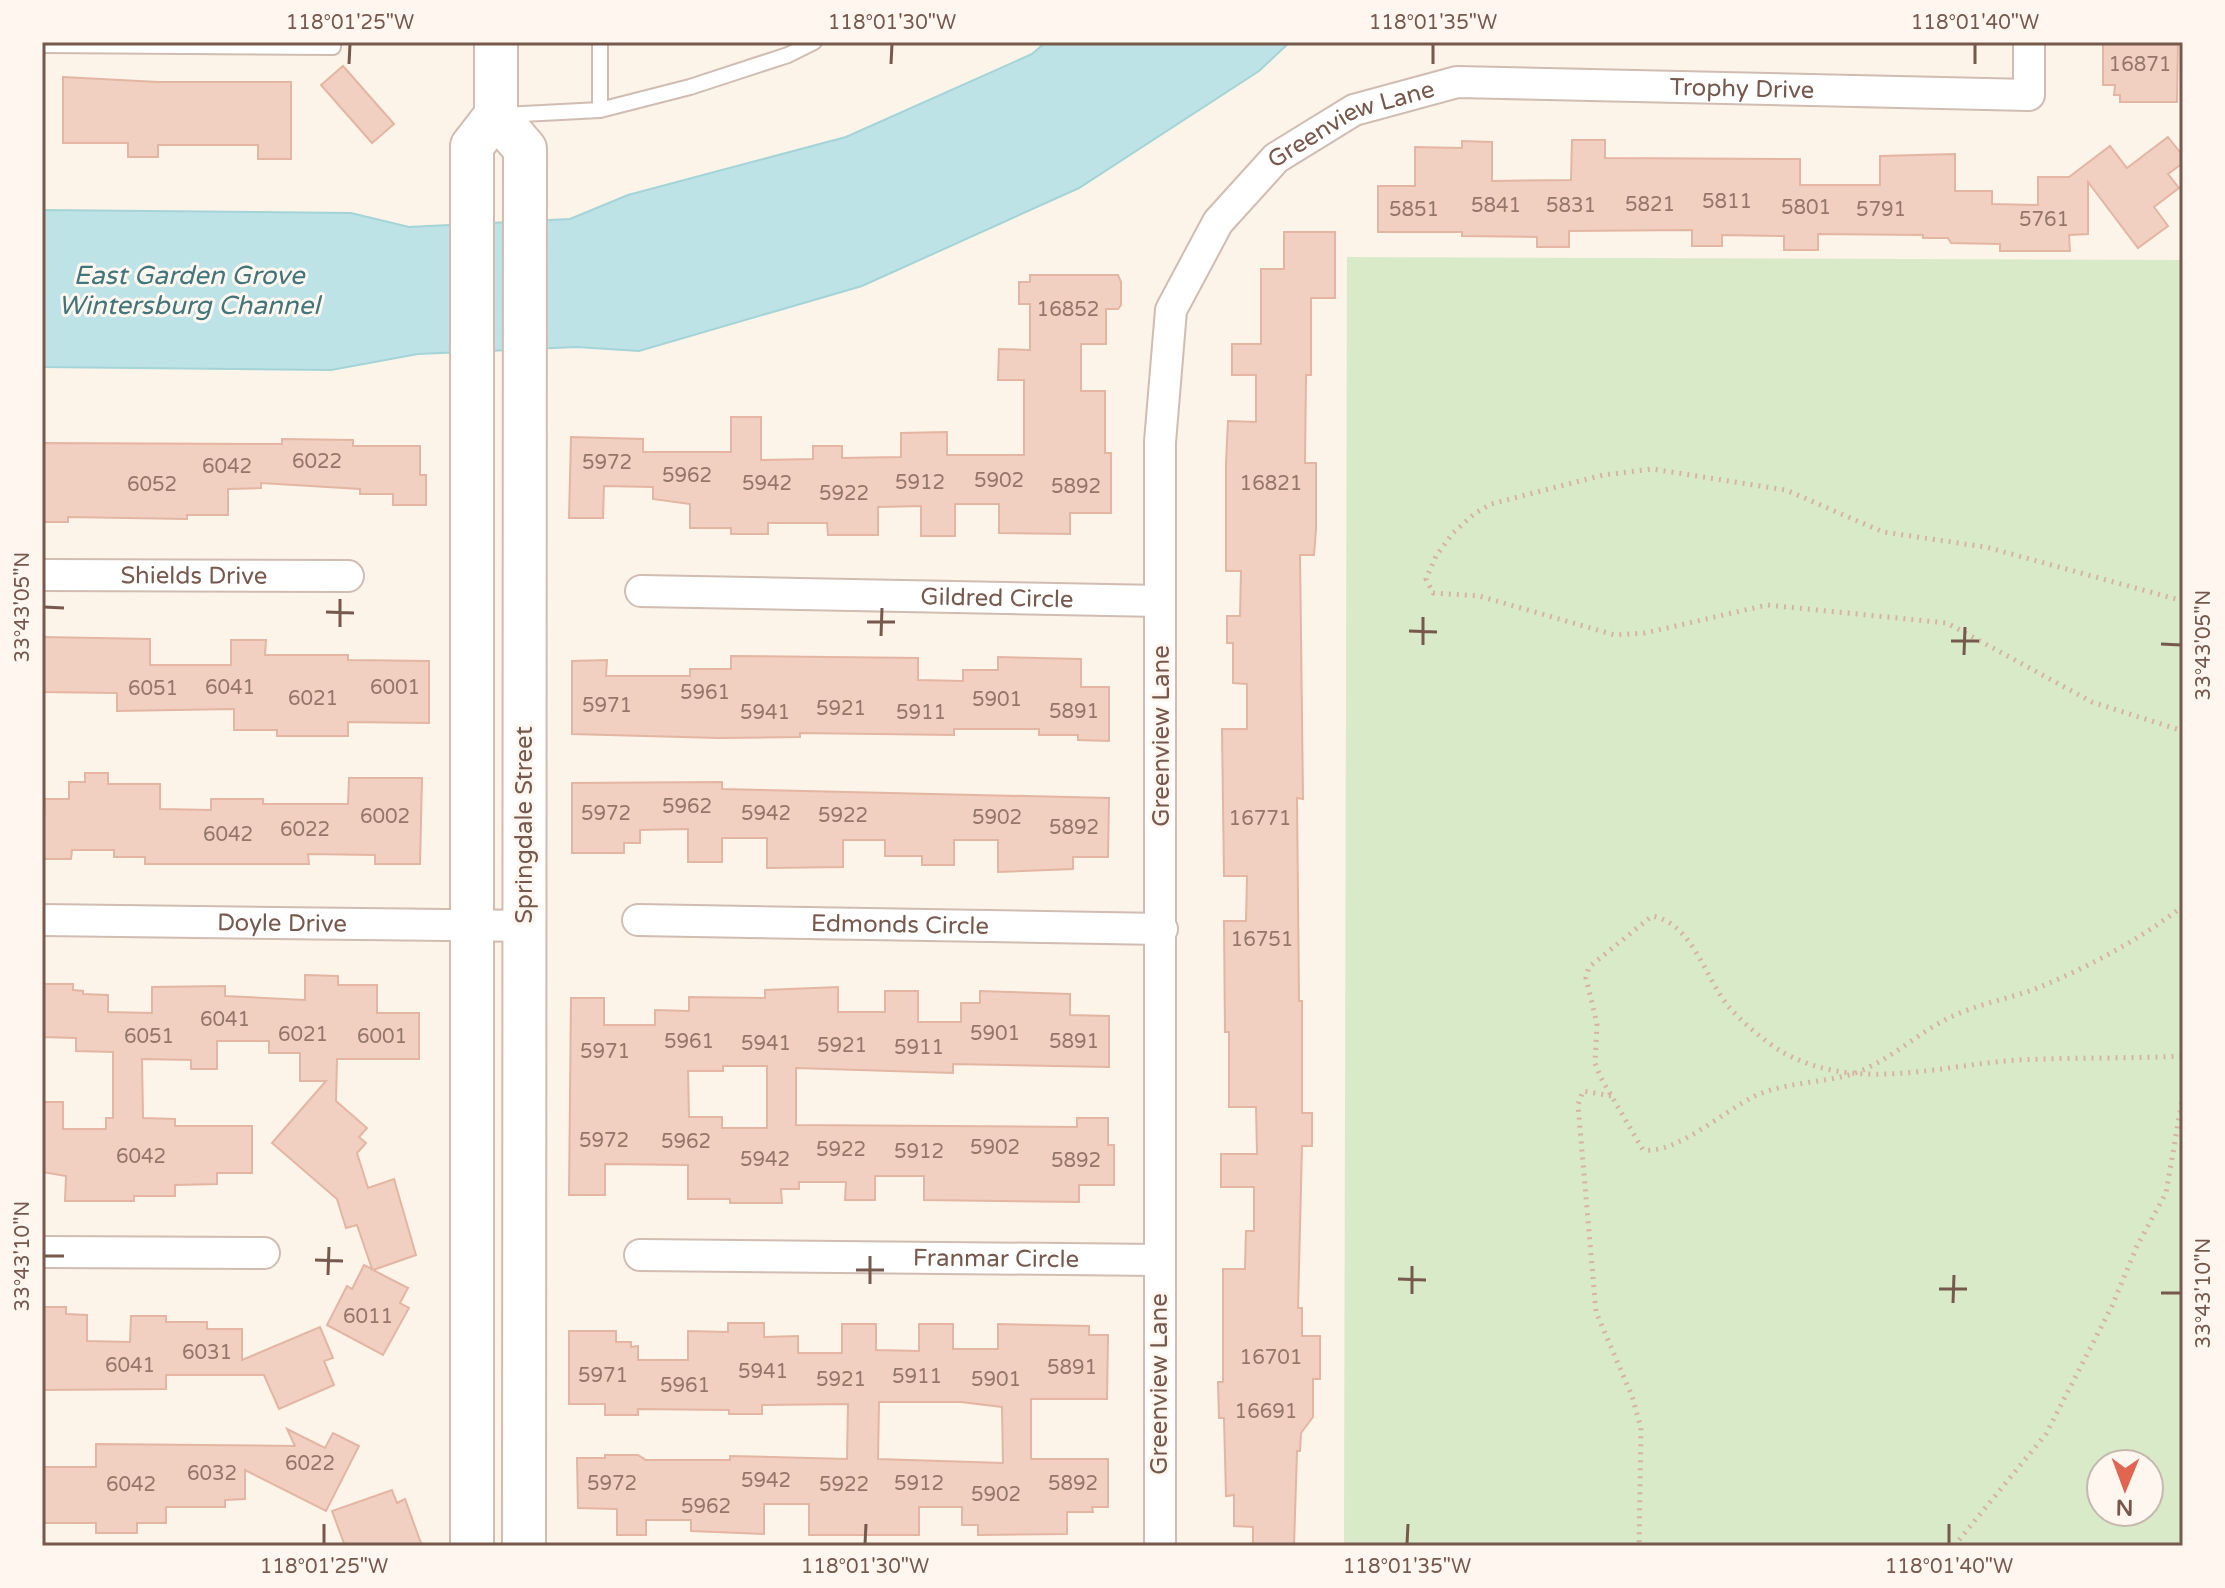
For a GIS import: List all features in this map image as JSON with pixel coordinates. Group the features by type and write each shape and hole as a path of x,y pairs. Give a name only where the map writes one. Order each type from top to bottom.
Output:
{"main road":[{"path":"472,1546 472,146 496,115 496,42"},
{"name":"Springdale Street","path":"496,115 525,149 524,1546"}],"street":[{"name":"Trophy Drive","path":"1457,82 2029,95 2029,42"},
{"name":"Greenview Lane","path":"1160,1546 1160,442 1171,310 1218,222 1276,158 1354,110 1457,82"},
{"name":"Shields Drive","path":"42,575 348,576"},
{"name":"Gildred Circle","path":"641,591 1160,601"},
{"name":"Doyle Drive","path":"42,920 524,926"},
{"name":"Edmonds Circle","path":"638,920 1162,929"},
{"path":"42,1252 264,1253"},
{"name":"Franmar Circle","path":"640,1255 1159,1260"}],"lane":[{"path":"42,45 333,47 333,42"},
{"path":"600,42 600,110"},
{"path":"496,115 600,110 690,87 788,55 814,42"}],"path":[{"path":"2183,601 1986,547 1883,532 1786,490 1652,469 1603,475 1491,504 1453,533 1436,556 1426,579 1433,593 1441,596 1479,596 1615,635 1645,633 1767,605 1947,623 2092,702 2183,731"},
{"path":"2182,1056 2016,1060 1887,1075 1854,1074 1820,1067 1782,1052 1727,1004 1683,934 1667,919 1652,916 1589,967 1586,978 1597,1024 1595,1063 1643,1150 1659,1152 1757,1095 1793,1083 1854,1074 1884,1059 1945,1019 2032,990 2101,958 2183,906"},
{"path":"1612,1097 1583,1091 1578,1105 1596,1312 1641,1428 1639,1546"},
{"path":"1954,1546 2046,1434 2112,1306 2137,1246 2166,1193 2183,1095"}],"green space":[{"path":"1347,257 2183,260 2183,1546 1344,1546"}],"water":[{"name":"East Garden Grove Wintersburg Channel","path":"1046,42 1290,42 1259,71 1079,188 862,286 639,351 577,347 418,354 331,370 42,367 42,210 351,213 409,227 570,219 628,195 846,137 1032,54"}],"building":[{"path":"2103,42 2178,42 2177,102 2120,102 2120,95 2114,95 2115,85 2103,85"},
{"path":"343,66 394,124 372,143 321,85"},
{"path":"63,77 158,82 291,82 291,159 258,159 258,145 158,145 158,157 128,157 128,143 63,143"},
{"path":"2168,137 2183,156 2183,163 2168,174 2179,188 2154,207 2168,226 2138,248 2088,182 2088,234 2069,235 2070,251 2000,251 2000,244 1951,243 1948,238 1923,238 1923,235 1818,234 1818,250 1784,250 1784,236 1722,235 1722,246 1692,246 1692,230 1569,231 1569,247 1537,247 1537,237 1462,236 1462,232 1378,232 1378,186 1415,186 1415,147 1462,148 1462,141 1492,142 1492,181 1571,180 1572,140 1605,140 1605,158 1800,159 1800,185 1880,185 1880,156 1955,154 1955,191 1992,191 1992,204 2038,205 2038,177 2069,177 2110,146 2127,168"},
{"path":"1284,232 1335,232 1335,298 1311,298 1311,375 1306,375 1305,463 1316,463 1316,529 1314,555 1300,555 1303,799 1297,798 1299,1001 1302,1001 1302,1113 1312,1113 1312,1146 1302,1146 1298,1308 1302,1308 1302,1336 1320,1336 1320,1379 1313,1379 1313,1417 1301,1433 1300,1451 1297,1451 1294,1546 1253,1546 1253,1527 1234,1526 1234,1495 1226,1496 1224,1418 1219,1418 1218,1382 1223,1382 1223,1269 1245,1269 1246,1231 1254,1231 1254,1187 1221,1187 1221,1154 1257,1154 1256,1107 1229,1107 1229,1032 1225,1032 1224,921 1246,921 1247,876 1224,876 1222,729 1247,729 1247,684 1233,683 1233,643 1227,643 1227,616 1240,616 1241,571 1226,571 1226,463 1228,421 1256,422 1256,375 1232,375 1232,344 1261,344 1261,269 1284,269"},
{"path":"1030,275 1118,275 1121,282 1121,305 1118,309 1106,309 1106,344 1081,344 1081,391 1105,391 1105,453 1111,453 1111,513 1070,513 1070,534 999,533 999,504 955,504 955,536 921,536 921,506 878,507 878,535 828,535 827,523 768,523 768,534 731,534 731,528 690,528 690,504 653,499 653,487 604,486 603,518 569,518 571,437 643,439 643,452 731,452 731,417 761,417 761,460 813,459 813,446 842,446 842,458 901,457 901,433 947,432 947,455 1024,455 1024,380 998,380 999,349 1030,350 1030,304 1019,304 1019,282 1030,282"},
{"path":"282,439 353,440 353,446 420,446 420,475 426,475 426,505 393,505 393,494 360,494 360,489 261,483 261,488 228,489 228,515 187,515 187,519 68,517 68,522 42,522 42,443 282,444"},
{"path":"42,637 150,639 150,665 231,665 231,640 266,640 265,655 348,655 348,660 429,661 429,723 348,722 348,736 277,736 277,730 234,730 234,709 117,711 117,693 42,692"},
{"path":"731,656 918,658 918,680 963,681 963,670 998,670 998,657 1081,659 1081,687 1109,687 1109,741 1078,740 1078,735 1039,735 1039,729 954,729 954,735 800,733 800,737 719,738 572,734 572,661 607,660 606,676 690,676 690,669 731,669"},
{"path":"85,773 108,773 108,784 160,784 160,809 211,810 211,799 263,799 263,804 348,804 349,778 422,778 420,864 375,864 375,855 308,854 309,864 145,864 145,857 114,857 114,850 72,850 71,859 42,859 45,799 69,799 69,782 85,782"},
{"path":"722,782 722,789 1109,798 1108,857 1073,857 1073,869 998,872 998,840 954,840 954,865 922,865 922,856 885,856 885,840 843,840 843,867 767,868 767,838 722,838 722,862 688,862 688,829 640,830 640,843 624,843 624,853 572,853 572,783"},
{"path":"305,975 338,976 338,985 377,985 377,1013 419,1013 419,1059 337,1059 336,1101 367,1128 359,1137 366,1143 357,1153 368,1188 394,1179 416,1255 373,1270 408,1288 400,1303 409,1308 383,1355 327,1325 347,1286 352,1289 364,1265 372,1269 357,1225 346,1228 337,1199 272,1143 326,1081 300,1081 300,1053 269,1053 269,1041 217,1041 217,1069 191,1069 191,1060 142,1059 143,1118 175,1119 175,1126 252,1126 252,1173 217,1173 217,1184 175,1185 175,1196 134,1196 134,1201 65,1201 66,1176 42,1172 42,1102 63,1102 63,1129 106,1129 106,1118 113,1118 113,1052 76,1051 76,1038 42,1037 42,984 73,984 73,990 83,991 83,994 108,995 108,1012 152,1013 152,987 225,986 225,996 305,1000"},
{"path":"838,987 838,1012 885,1012 885,991 918,991 918,1022 961,1022 961,1003 980,1003 980,991 1070,994 1070,1015 1109,1016 1109,1067 953,1064 953,1073 796,1068 796,1125 1077,1127 1077,1118 1108,1118 1108,1145 1114,1145 1114,1185 1079,1185 1079,1202 924,1200 924,1176 875,1176 875,1200 845,1200 846,1182 799,1182 799,1189 781,1189 782,1203 730,1203 730,1199 688,1199 688,1165 605,1164 605,1195 569,1195 571,998 604,998 604,1025 655,1025 655,1010 689,1011 689,997 765,998 765,990","holes":["723,1066 767,1066 767,1128 722,1128 722,1117 689,1117 688,1071 723,1071"]},
{"path":"42,1307 66,1307 66,1314 87,1315 87,1341 130,1342 131,1316 166,1316 166,1322 207,1322 207,1329 242,1329 242,1360 320,1327 333,1358 324,1361 334,1385 279,1409 264,1375 166,1375 166,1389 42,1390"},
{"path":"728,1323 764,1323 764,1337 798,1336 798,1353 842,1353 842,1324 876,1324 876,1350 919,1351 919,1324 953,1324 953,1349 998,1349 998,1324 1089,1326 1089,1335 1108,1335 1107,1399 1031,1399 1031,1459 1108,1459 1108,1507 1092,1507 1093,1512 1067,1512 1067,1534 978,1535 978,1525 962,1525 962,1507 919,1507 919,1535 809,1535 809,1504 764,1504 764,1534 691,1531 691,1520 646,1520 646,1535 617,1535 617,1509 578,1508 577,1458 638,1455 646,1460 730,1460 730,1456 847,1459 848,1404 762,1405 762,1414 729,1414 729,1410 638,1409 638,1415 605,1415 605,1404 569,1404 569,1331 616,1331 616,1342 631,1342 631,1347 638,1346 638,1360 688,1360 688,1331 728,1332","holes":["879,1402 961,1402 1002,1407 1003,1463 878,1459"]},
{"path":"287,1429 325,1448 333,1433 359,1446 326,1511 245,1470 245,1499 225,1500 225,1507 166,1507 166,1523 137,1523 137,1533 96,1533 96,1523 42,1523 42,1467 96,1467 96,1444 295,1446"},
{"path":"392,1490 397,1503 405,1499 422,1546 345,1546 332,1511"}]}
